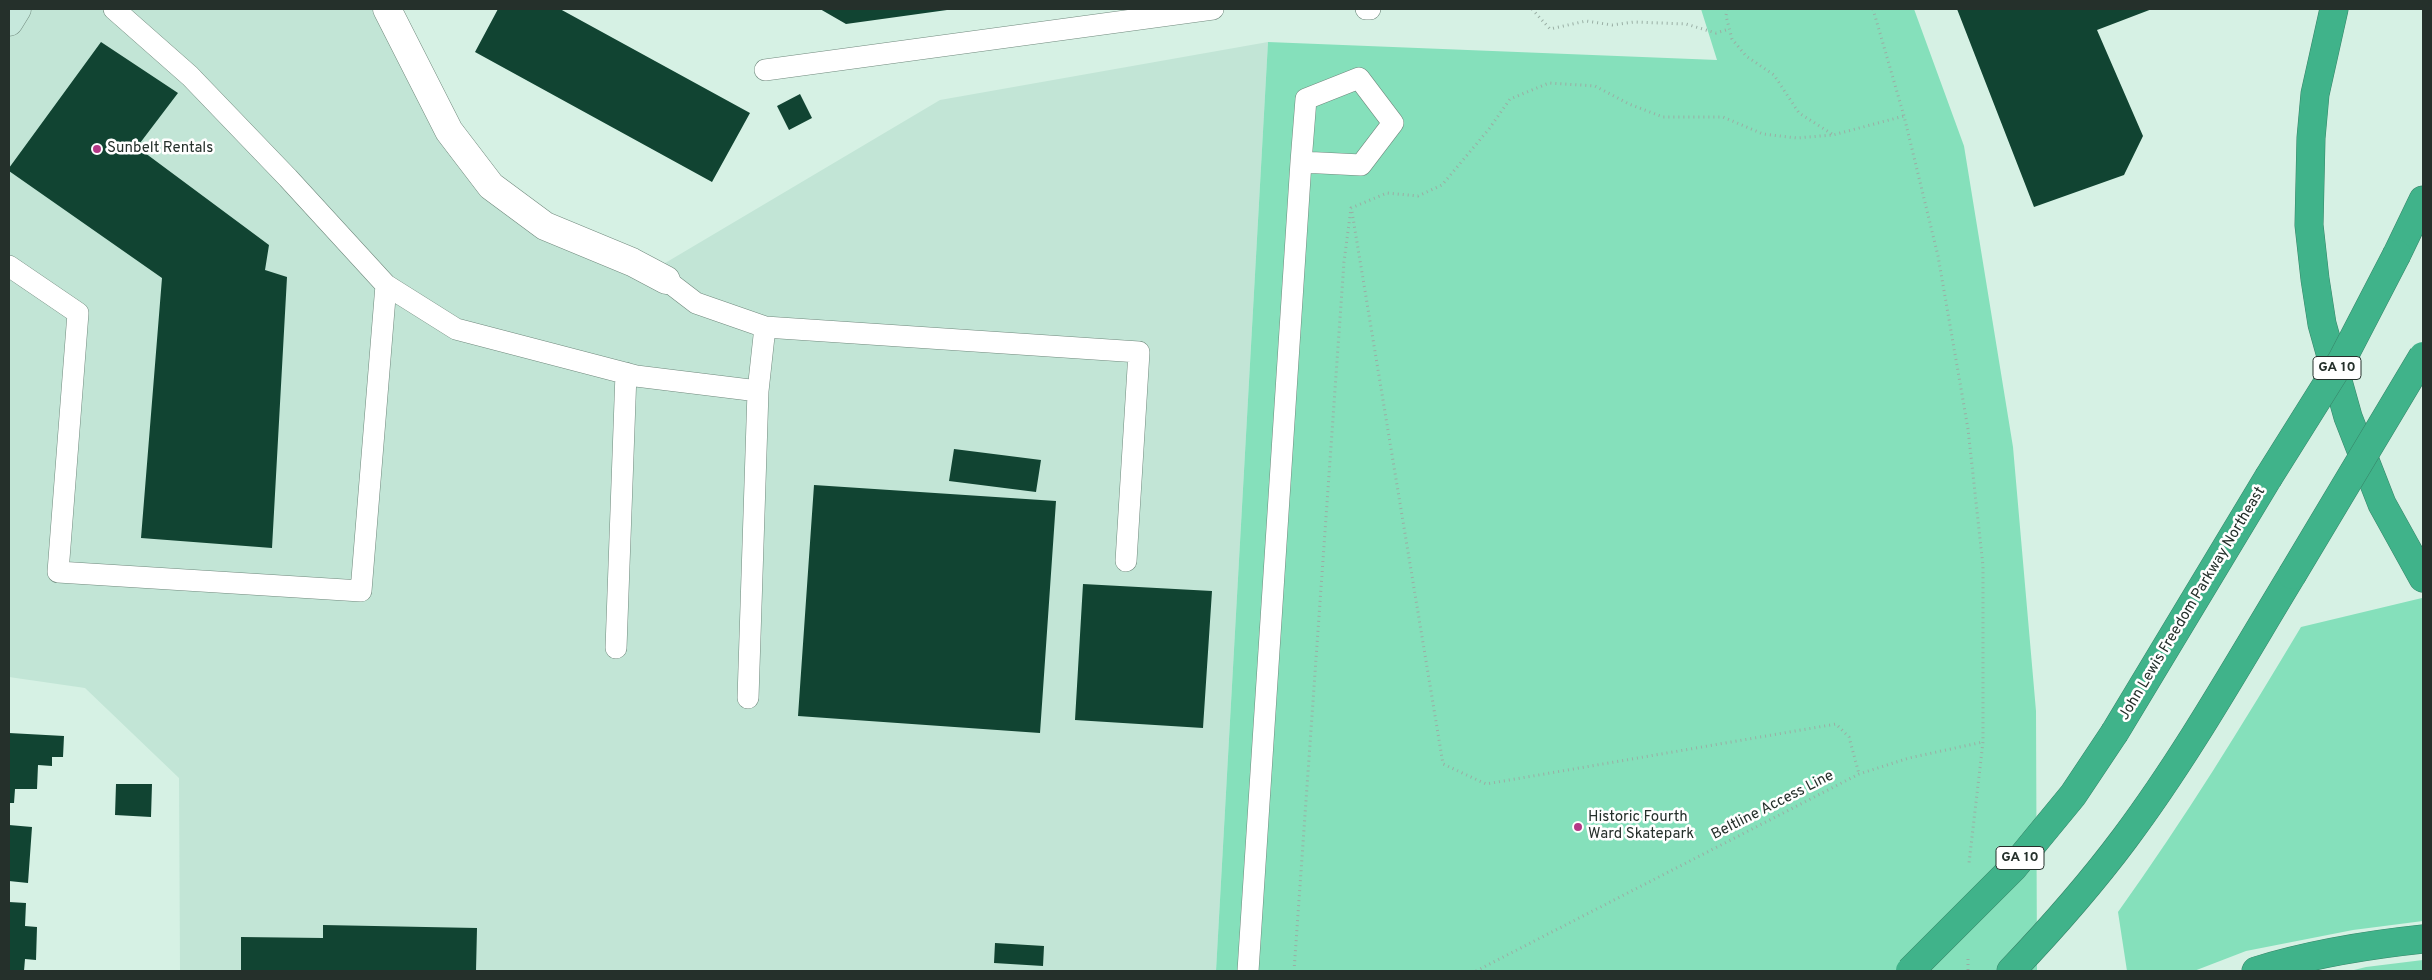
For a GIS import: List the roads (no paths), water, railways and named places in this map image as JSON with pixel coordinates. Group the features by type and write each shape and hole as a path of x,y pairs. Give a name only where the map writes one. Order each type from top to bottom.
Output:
{"highway":[{"path":"2334,9 2315,94 2311,138 2310,225 2322,324 2348,417 2382,504 2423,578"},
{"name":"John Lewis Freedom Parkway Northeast","path":"1910,971 2012,868 2073,795 2115,732 2268,478 2342,360 2423,200"},
{"path":"2011,971 2051,929 2124,839 2166,780 2423,356"},
{"path":"2256,971 2299,959 2363,945 2423,939"}],"main road":[{"path":"9,22 17,9"}],"street":[{"path":"387,9 449,131 491,186 545,226 632,262 666,280"}],"lane":[{"path":"114,9 190,76 288,178 386,285 456,329 626,373 758,391"},
{"path":"765,70 1213,9"},
{"path":"1248,971 1301,162 1306,99 1359,78 1393,123 1361,165 1301,162"},
{"path":"9,266 78,313 58,572 362,591 386,285"},
{"path":"666,280 696,303 765,327 1139,352 1126,560"},
{"path":"748,698 758,391 765,327"},
{"path":"616,648 626,373"}],"place":[{"name":"Sunbelt Rentals","path":"97,149"},
{"name":"Historic Fourth Ward Skatepark","path":"1578,827"}]}
